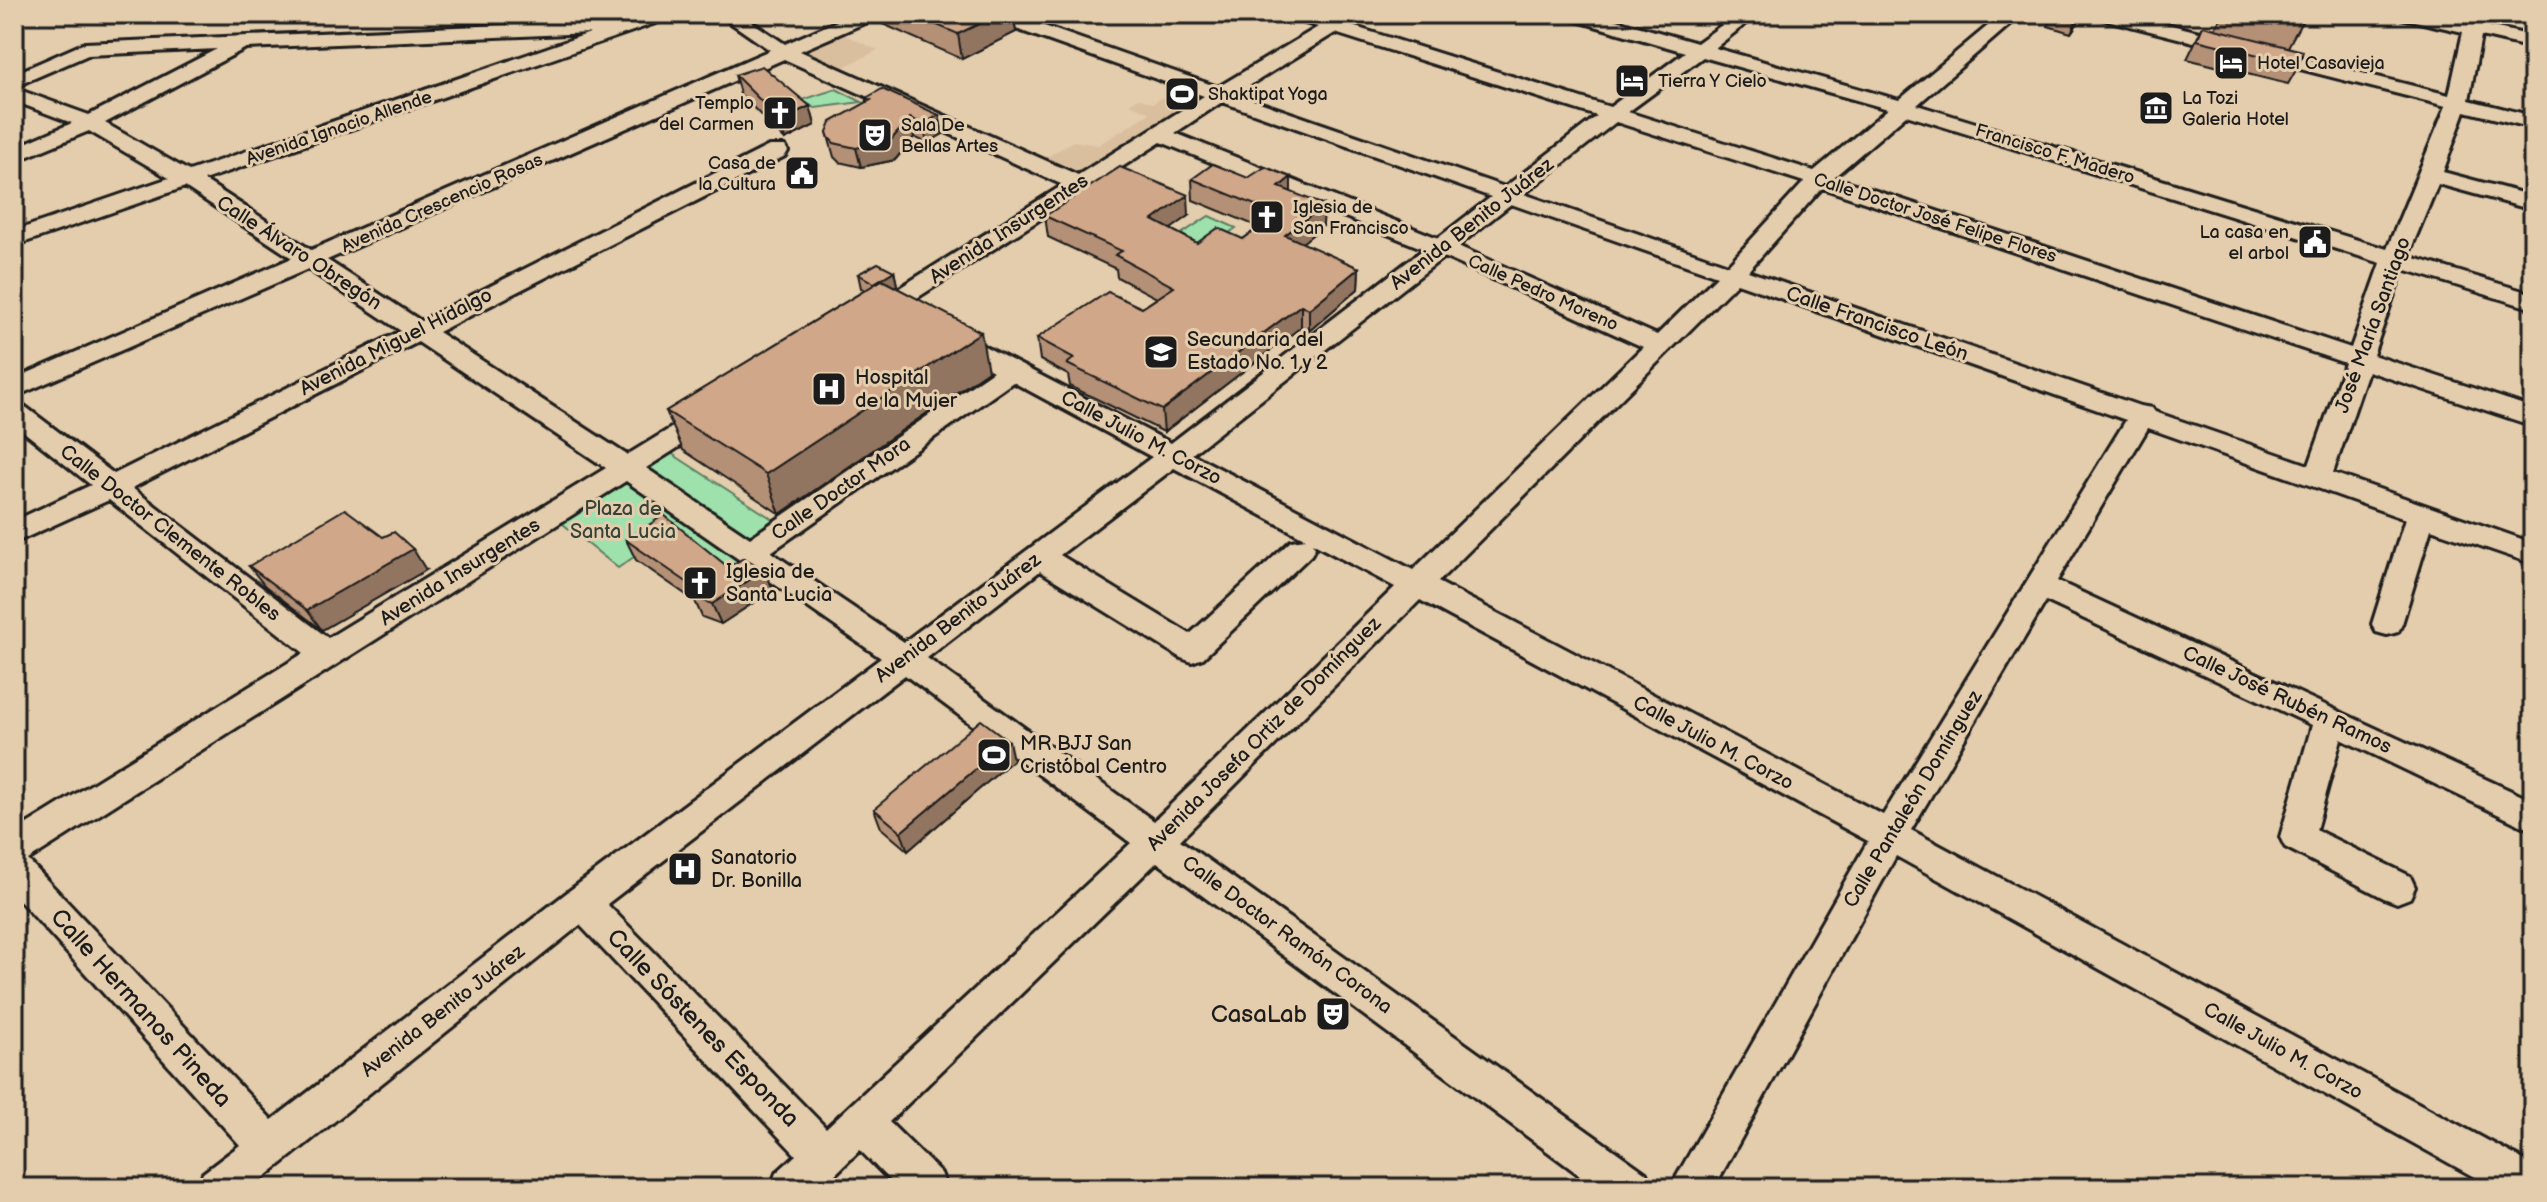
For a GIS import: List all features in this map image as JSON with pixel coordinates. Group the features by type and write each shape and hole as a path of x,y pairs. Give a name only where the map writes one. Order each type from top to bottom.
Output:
{"street":[{"name":"Avenida Ignacio Allende","path":"14,239 663,14"},
{"path":"727,14 785,52 1079,184"},
{"name":"Avenida Crescencio Rosas","path":"14,389 869,14"},
{"name":"Calle Francisco León","path":"992,14 1732,275 2143,414 2533,554"},
{"name":"Calle Doctor José Felipe Flores","path":"1295,14 1344,20 1613,114 2533,417"},
{"name":"Francisco F. Madero","path":"1574,14 1905,108 2533,302"},
{"name":"Avenida Benito Juárez","path":"218,1188 582,902 1173,455 1613,114 1749,14"},
{"name":"Avenida Josefa Ortiz de Domínguez","path":"791,1188 1157,840 1732,275 1818,179 2013,14"},
{"path":"2106,14 2533,122"},
{"path":"2408,14 2476,21 2533,42"},
{"name":"Avenida Insurgentes","path":"856,326 912,317 1079,184 1344,20"},
{"name":"José María Santiago","path":"2318,478 2394,260 2458,102 2476,21"},
{"path":"14,81 85,49 631,26"},
{"path":"14,156 90,123 249,40"},
{"name":"Calle Álvaro Obregón","path":"14,94 90,123 189,180 625,467"},
{"name":"Calle Pedro Moreno","path":"1160,134 1443,248 1659,345"},
{"name":"Avenida Miguel Hidalgo","path":"14,533 110,488 777,151"},
{"path":"2431,175 2533,203"},
{"name":"Calle Julio M. Corzo","path":"912,317 1414,586 1889,835 2533,1187"},
{"name":"Calle Doctor Mora","path":"749,553 1012,370"},
{"name":"Avenida Insurgentes","path":"14,850 727,405"},
{"name":"Calle Doctor Clemente Robles","path":"14,411 328,655"},
{"name":"Calle Pantaleón Domínguez","path":"1691,1188 1889,835 2143,414"},
{"name":"Calle Doctor Ramón Corona","path":"625,467 904,658 1631,1188"},
{"path":"2387,624 2421,514"},
{"path":"1039,556 1192,650 1301,548"},
{"name":"Calle José Rubén Ramos","path":"2041,586 2330,719 2533,817"},
{"path":"2330,719 2297,837 2397,887"},
{"name":"Calle Hermanos Pineda","path":"14,869 269,1147"},
{"name":"Calle Sóstenes Esponda","path":"582,902 824,1155"},
{"path":"860,1122 926,1188"}],"shaded area":[{"path":"836,31 878,50 838,70 796,50"},
{"path":"1181,86 1208,96 1079,179 1039,162 1073,141 1098,145 1150,113 1129,104 1138,98 1153,103"}],"green space":[{"path":"836,89 862,102 815,108 802,100"},
{"path":"1209,216 1236,228 1196,256 1169,242"},
{"path":"663,448 774,520 742,542 636,469"},
{"name":"Plaza de Santa Lucia","path":"624,475 752,568 734,581 671,531 618,568 558,520"}],"building":[{"path":"911,14 999,14 958,34"},
{"path":"2271,14 2306,14 2302,22"},
{"path":"2203,26 2303,51 2299,65 2197,40"},
{"path":"762,66 810,106 780,120 735,75"},
{"path":"882,89 939,115 923,124 910,118 891,140 856,148 834,143 827,132 831,122 871,100 866,98"},
{"path":"1213,164 1248,178 1265,167 1291,177 1279,187 1324,205 1285,235 1359,268 1309,309 1301,305 1162,410 1067,364 1074,358 1037,338 1108,292 1142,308 1174,287 1115,255 1122,251 1045,216 1120,167 1188,195 1153,220 1197,243 1218,228 1243,239 1277,214 1192,179"},
{"path":"878,263 894,271 874,283 858,274"},
{"path":"882,280 981,332 766,474 666,411"},
{"path":"345,509 383,537 394,532 413,549 307,610 249,566"},
{"path":"664,515 728,567 744,558 765,570 712,604 693,597 691,585 626,540"},
{"path":"981,720 1009,741 901,832 874,809"}],"place":[{"name":"Hotel Casavieja","path":"2231,63"},
{"name":"Tierra Y Cielo","path":"1632,81"},
{"name":"Shaktipat Yoga","path":"1182,94"},
{"name":"La Tozi Galeria Hotel","path":"2156,108"},
{"name":"Templo del Carmen","path":"780,113"},
{"name":"Sala De Bellas Artes","path":"875,135"},
{"name":"Casa de la Cultura","path":"802,173"},
{"name":"Iglesia de San Francisco","path":"1267,217"},
{"name":"La casa en el arbol","path":"2315,242"},
{"name":"Secundaria del Estado No. 1 y 2","path":"1161,352"},
{"name":"Hospital de la Mujer","path":"829,389"},
{"name":"Iglesia de Santa Lucia","path":"700,583"},
{"name":"MR BJJ San Cristóbal Centro","path":"994,755"},
{"name":"Sanatorio Dr. Bonilla","path":"685,869"},
{"name":"CasaLab","path":"1333,1014"}]}
